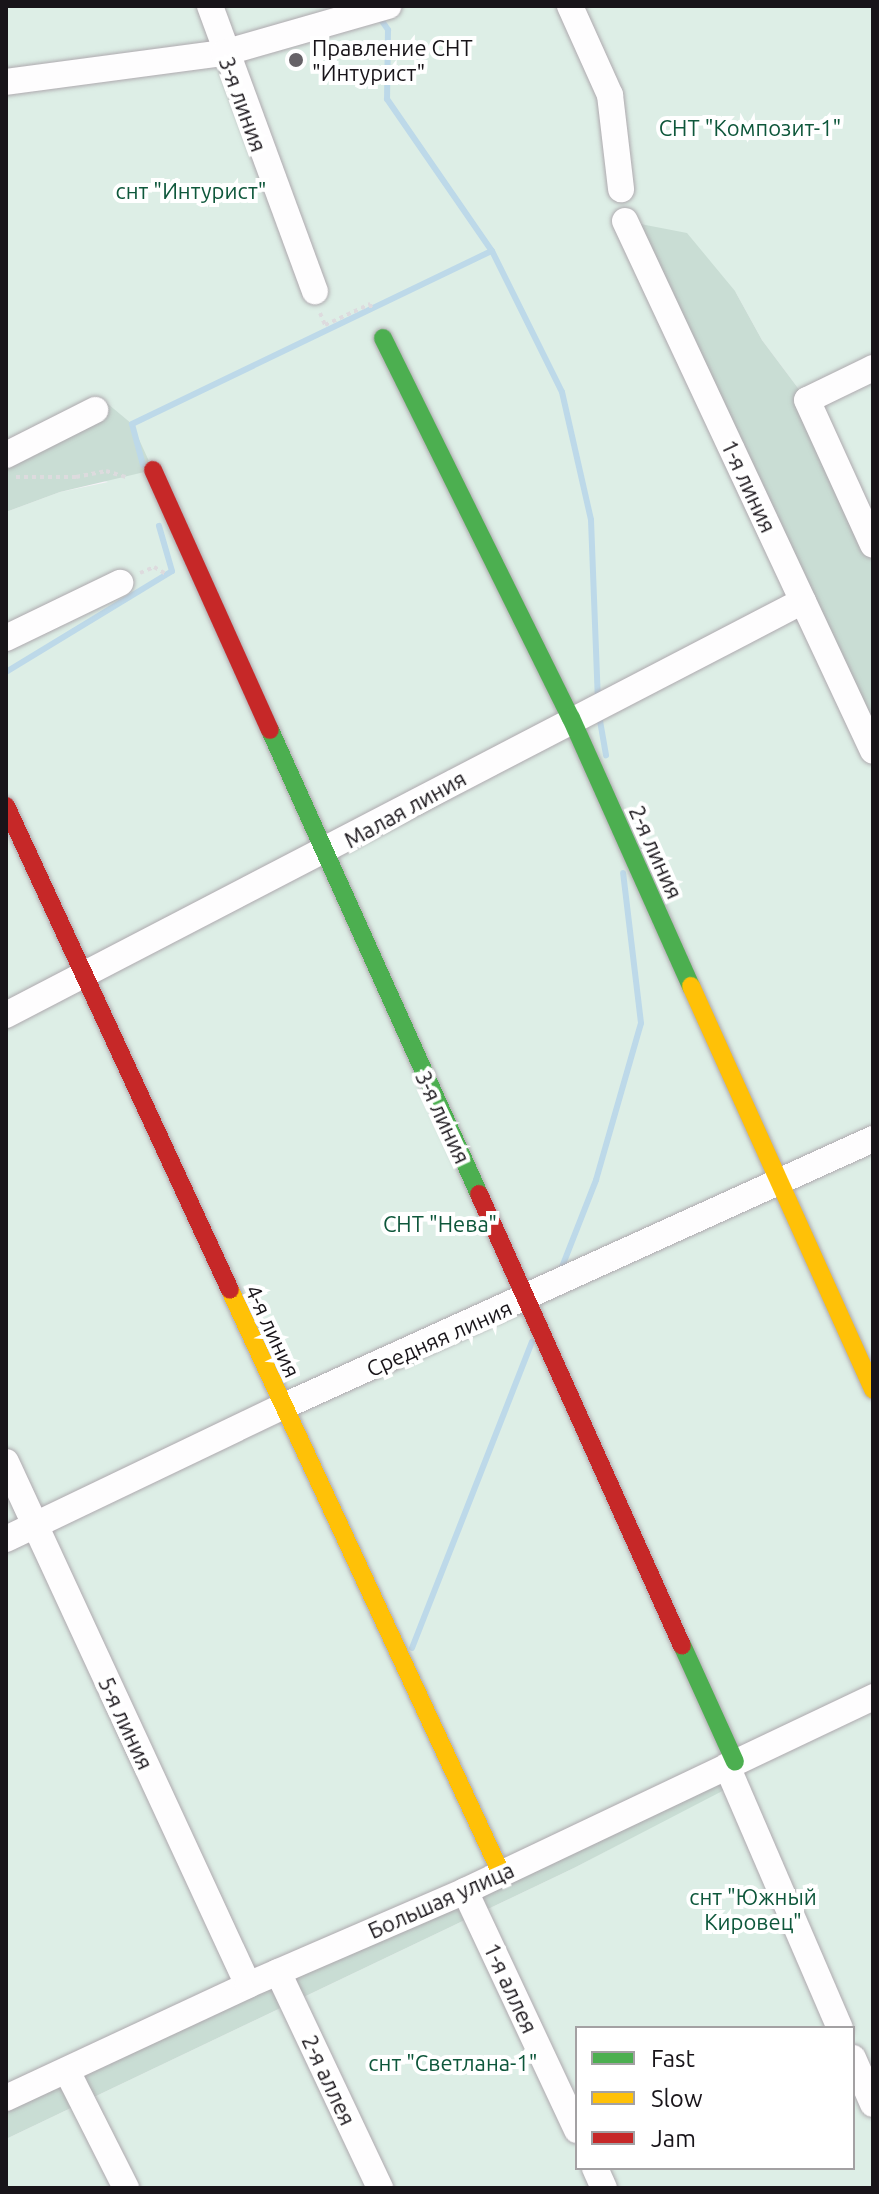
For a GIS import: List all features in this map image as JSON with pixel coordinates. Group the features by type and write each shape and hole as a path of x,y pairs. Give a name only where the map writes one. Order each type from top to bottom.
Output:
{"street":[{"name":"3-я линия","path":"210,6 224,53 315,291"},
{"path":"6,82 224,53 388,6"},
{"path":"570,6 610,95 621,189"},
{"name":"1-я линия","path":"625,221 873,751"},
{"name":"2-я линия","path":"383,338 578,715 778,1185 873,1390"},
{"path":"873,368 807,400 873,545"},
{"path":"6,455 95,410"},
{"name":"3-я линия","path":"153,470 323,854 528,1298 731,1764"},
{"path":"6,638 120,583"},
{"name":"Малая линия","path":"6,1015 323,854 578,715 803,601"},
{"name":"4-я линия","path":"6,806 282,1407 501,1873"},
{"name":"Средняя линия","path":"6,1539 282,1407 778,1185 873,1139"},
{"name":"5-я линия","path":"6,1462 248,1985"},
{"name":"Большая улица","path":"6,2098 248,1985 465,1891 873,1697"},
{"path":"731,1764 839,2026"},
{"name":"1-я аллея","path":"465,1891 575,2126"},
{"name":"2-я аллея","path":"278,1972 380,2188"},
{"path":"855,2063 873,2104"},
{"path":"67,2071 126,2188"}],"path":[{"path":"315,291 325,325 370,304 383,338"},
{"path":"6,477 76,477 106,471 130,478"}],"green space":[{"name":"СНТ \"Нева\"","path":"6,6 873,6 873,545 807,400 762,340 735,291 873,751 873,2188 6,2188 6,2139 574,1868 731,1785 6,2099 6,512 60,492 108,482 6,455"},
{"path":"625,221 687,233 735,291 762,340 807,400 873,545 873,751"},
{"path":"108,404 132,424 153,470 60,492 6,512 6,455"},
{"path":"723,1768 732,1786 574,1868 6,2139 6,2099"}],"waterway":[{"path":"378,15 388,30 387,99 492,251 562,392 591,520 598,700"},
{"path":"143,465 132,424 492,251"},
{"path":"6,672 172,571 159,526"},
{"path":"599,715 606,755"},
{"path":"560,1272 596,1180 641,1023 623,873"},
{"path":"412,1648 532,1342"}],"traffic: fast":[{"path":"383,338 571,718 691,986"},
{"path":"270,730 479,1194"},
{"path":"682,1645 735,1762"}],"traffic: slow":[{"path":"691,986 873,1390"},
{"path":"230,1290 501,1873"}],"traffic: jam":[{"path":"153,470 270,730"},
{"path":"6,806 230,1290"},
{"path":"479,1194 682,1645"}],"place":[{"name":"Правление СНТ \"Интурист\"","path":"296,60"}],"park label":[{"name":"СНТ \"Композит-1\"","path":"750,128"},
{"name":"снт \"Интурист\"","path":"191,191"},
{"name":"снт \"Южный Кировец\"","path":"753,1908"},
{"name":"снт \"Светлана-1\"","path":"453,2063"}]}
